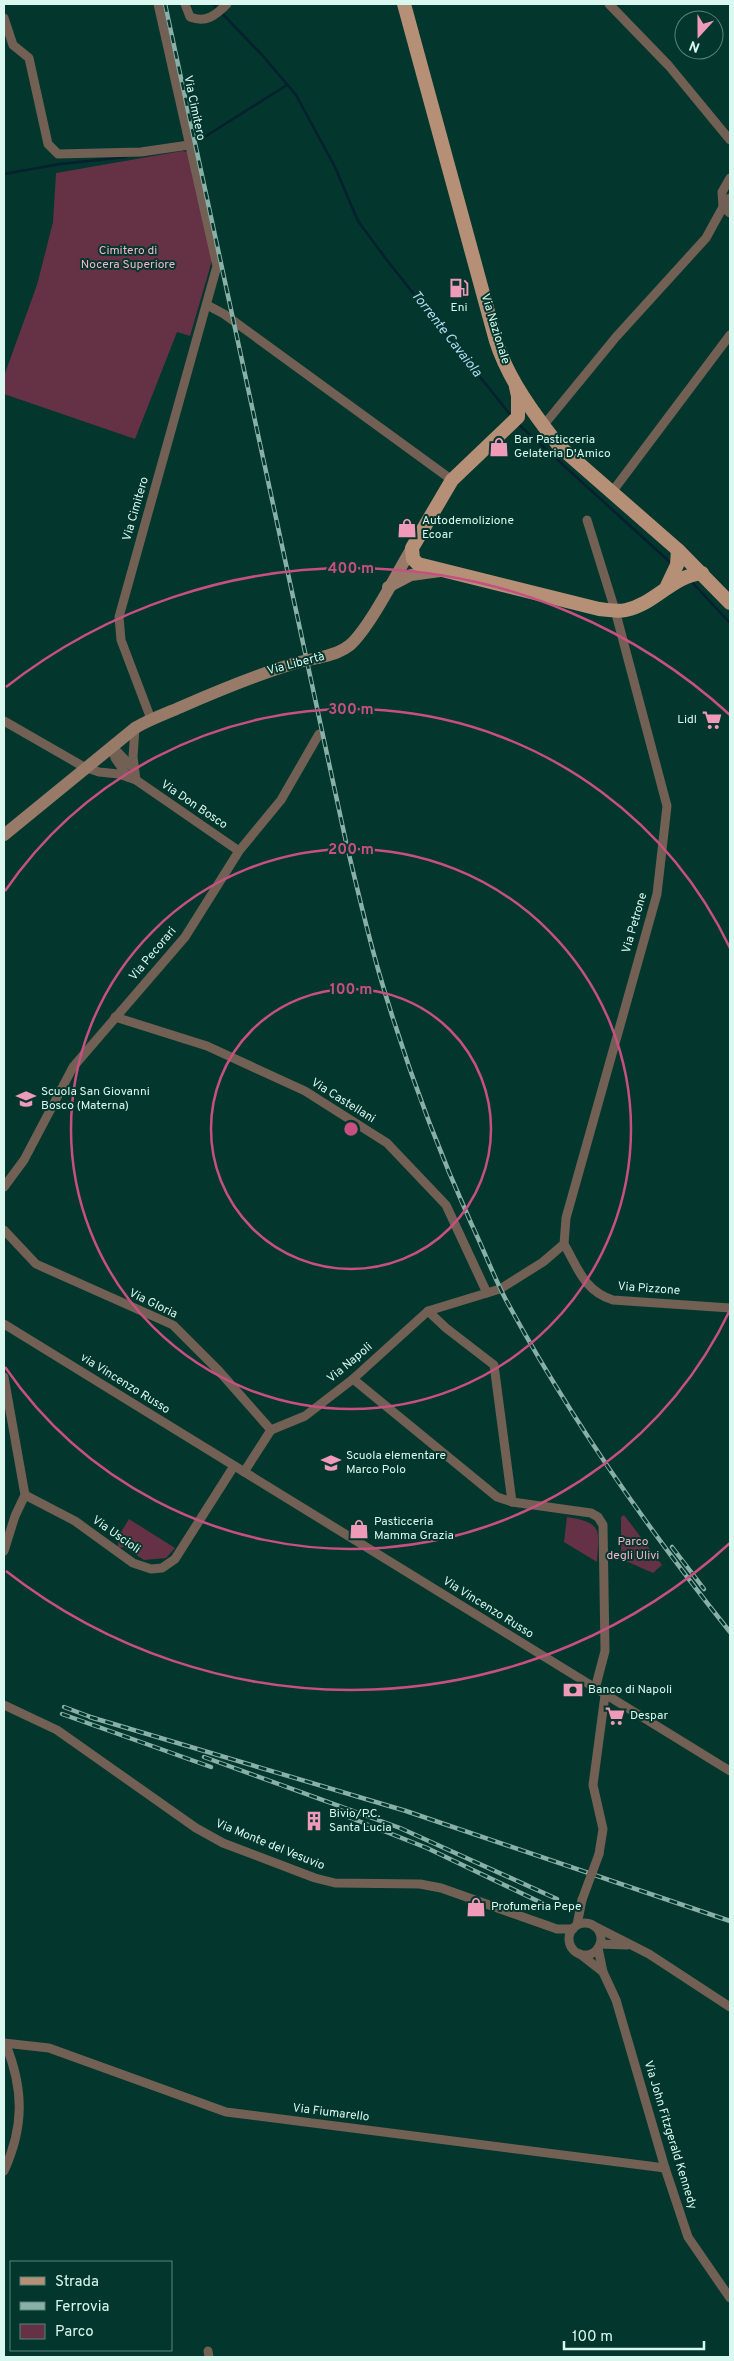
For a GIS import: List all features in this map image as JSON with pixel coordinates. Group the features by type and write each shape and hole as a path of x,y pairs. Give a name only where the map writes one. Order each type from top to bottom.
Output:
{"main road":[{"name":"Via Nazionale","path":"404,4 496,340 501,356 515,382 559,446 678,550 730,602"},
{"path":"515,382 518,396 518,417 533,420 544,426"},
{"name":"Via Libertà","path":"4,835 84,767 135,728 151,719 261,673 333,655 349,645 363,630 452,480 505,427 518,417"},
{"path":"412,548 413,559 418,564 599,609 619,610 647,602 665,588 690,574 702,573"},
{"path":"665,588 675,572 678,550"},
{"path":"388,587 411,576 447,570"}],"street":[{"name":"Via Cimitero","path":"151,719 123,649 119,617 217,266 158,4"},
{"path":"185,4 190,17 206,20 221,10"},
{"path":"609,4 669,66 730,140"},
{"path":"4,18 13,45 29,58 48,144 58,154 141,152 189,145"},
{"path":"726,210 722,192 730,178"},
{"path":"544,426 616,337 706,238 726,210 730,198"},
{"path":"207,305 224,314 452,480"},
{"path":"612,492 730,335"},
{"name":"Via Petrone","path":"564,1244 566,1218 657,894 667,806 619,610 587,520"},
{"name":"Via Don Bosco","path":"4,721 84,767 132,779"},
{"path":"132,779 135,728"},
{"name":"Via Pecorari","path":"4,1188 24,1160 73,1067 185,937 239,851 281,800 319,734"},
{"path":"112,746 134,769"},
{"name":"Via Don Bosco","path":"112,746 115,758 132,779 239,851"},
{"name":"Via Castellani","path":"115,1017 207,1046 305,1091 387,1143 446,1205 487,1293"},
{"name":"Via Gloria","path":"4,1230 36,1264 173,1325 219,1371 271,1430"},
{"path":"487,1293 500,1289 536,1267 564,1244"},
{"name":"Via Pizzone","path":"564,1244 586,1283 598,1296 613,1300 730,1308"},
{"name":"Via Napoli","path":"271,1430 306,1416 353,1379 428,1311 487,1293"},
{"path":"428,1311 446,1328 494,1366 512,1502"},
{"name":"via Vincenzo Russo","path":"4,1324 234,1466"},
{"path":"4,1378 21,1484 25,1495 15,1516 4,1551"},
{"path":"353,1379 497,1497 512,1502 591,1513 598,1517 603,1525 604,1651 595,1689"},
{"path":"244,1472 271,1430"},
{"name":"Via Vincenzo Russo","path":"234,1466 730,1771"},
{"name":"Via Uscioli","path":"25,1495 75,1521 133,1563 151,1569 162,1568 175,1559 234,1466"},
{"path":"570,1943 569,1938 575,1927 599,1854 604,1829 593,1785 605,1695"},
{"name":"Via Monte del Vesuvio","path":"4,1705 57,1730 196,1828 223,1843 315,1878 335,1883 420,1884 434,1887 557,1929 575,1927 582,1923 594,1926"},
{"path":"581,1904 600,1935 599,1946"},
{"path":"594,1926 649,1954 730,2007"},
{"name":"Via Monte del Vesuvio","path":"557,1929 570,1943 572,1948 580,1954"},
{"path":"580,1954 590,1954 599,1946 630,1945"},
{"name":"Via John Fitzgerald Kennedy","path":"599,1946 603,1972 616,2000 665,2168 688,2237 730,2298"},
{"name":"Via John Fitzgerald Kennedy","path":"580,1954 603,1972"},
{"path":"4,2171 13,2149 20,2122 19,2096 14,2065 5,2044"},
{"name":"Via Fiumarello","path":"5,2044 49,2048 226,2112 665,2168"}],"green space":[{"name":"Cimitero di Nocera Superiore","path":"182,151 187,152 190,157 213,257 190,336 177,332 135,439 4,394 4,376 37,285 53,222 56,173"},
{"name":"Parco degli Ulivi","path":"624,1515 662,1565 653,1573 621,1559 621,1517"},
{"path":"567,1517 587,1522 596,1529 598,1535 597,1562 564,1542"},
{"path":"129,1519 175,1548 166,1558 144,1560 124,1547 118,1548 118,1537"}],"waterway":[{"name":"Torrente Cavaiola","path":"213,4 263,56 296,95 335,167 358,221 512,417"},
{"path":"206,136 287,85"},
{"path":"4,174 60,164 126,157"},
{"name":"Torrente Cavaiola","path":"517,423 672,564"},
{"name":"Torrente Cavaiola","path":"691,581 730,623"}],"railway":[{"path":"165,4 346,842 375,959 410,1070 445,1163 501,1291 531,1344 556,1387 611,1471 669,1553 730,1632"},
{"path":"672,1547 704,1589"},
{"path":"64,1707 96,1719"},
{"path":"62,1714 211,1767"},
{"path":"90,1717 406,1811 730,1921"},
{"path":"204,1757 400,1828 557,1899"},
{"path":"333,1811 427,1848 550,1907"}],"place":[{"name":"Eni","path":"459,288"},
{"name":"Bar Pasticceria Gelateria D'Amico","path":"499,447"},
{"name":"Autodemolizione Ecoar","path":"407,528"},
{"name":"Lidl","path":"712,720"},
{"name":"Scuola San Giovanni Bosco (Materna)","path":"26,1099"},
{"name":"Scuola elementare Marco Polo","path":"331,1463"},
{"name":"Pasticceria Mamma Grazia","path":"359,1529"},
{"name":"Banco di Napoli","path":"573,1690"},
{"name":"Despar","path":"615,1716"},
{"name":"Bivio/P.C. Santa Lucia","path":"314,1821"},
{"name":"Profumeria Pepe","path":"476,1907"}]}
